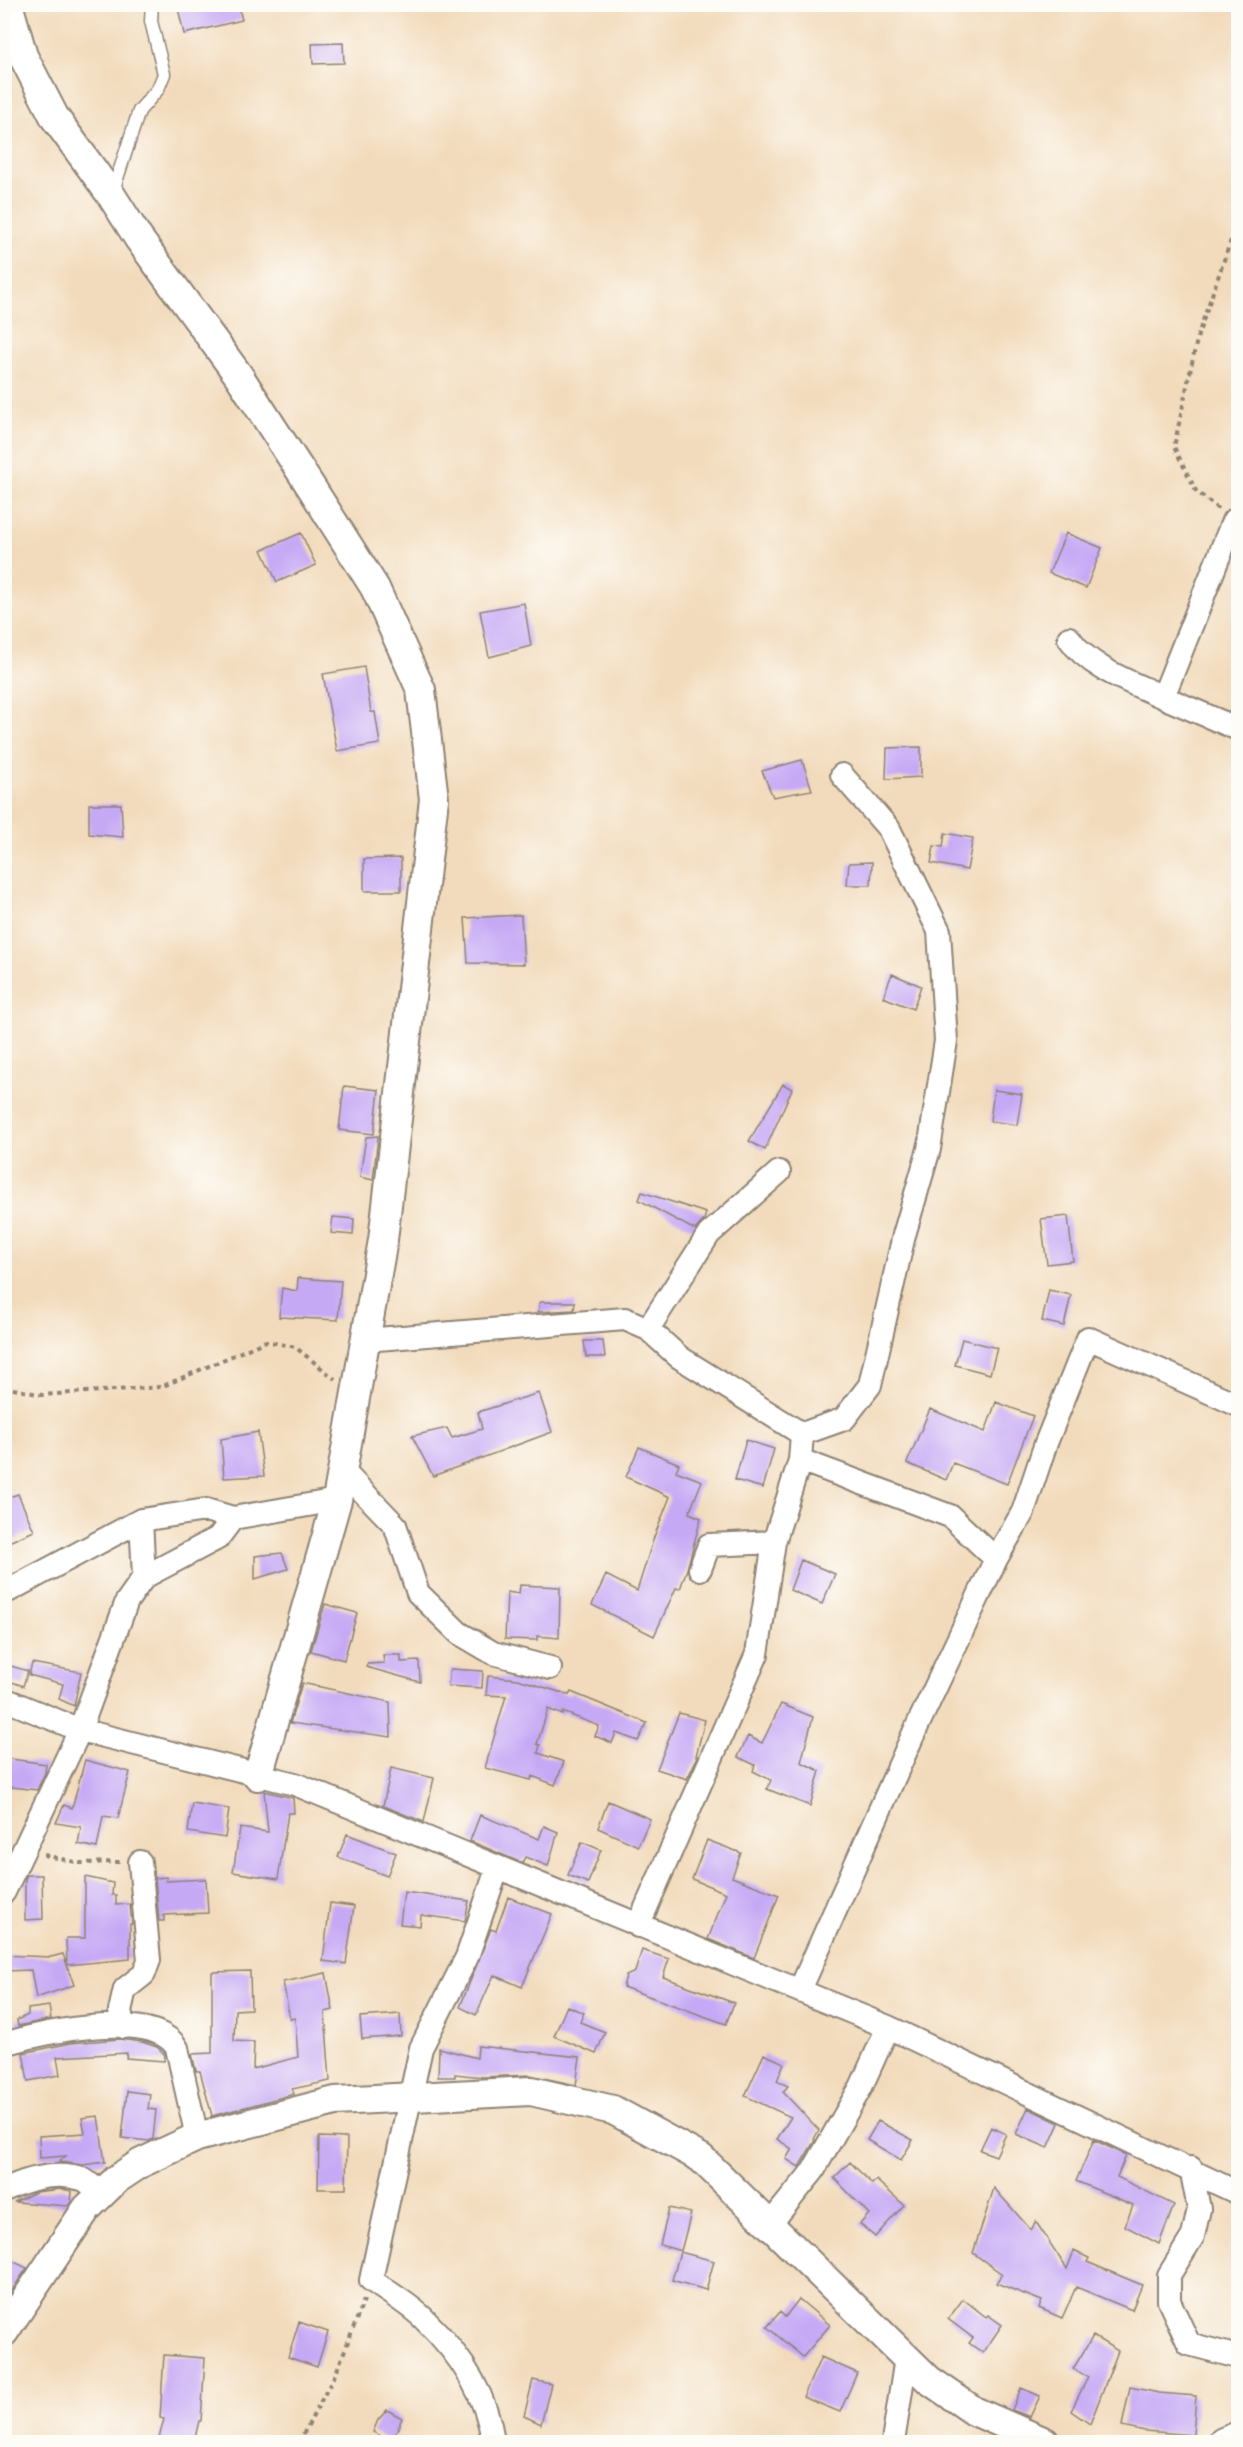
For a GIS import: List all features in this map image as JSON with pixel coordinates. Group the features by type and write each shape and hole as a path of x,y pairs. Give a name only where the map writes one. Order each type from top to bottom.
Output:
{"street":[{"path":"8,4 23,56 55,118 111,195 139,240 239,376 375,588 421,690 434,799 383,1240 338,1500 258,1776"},
{"path":"1163,696 1236,522"},
{"path":"1070,638 1077,649 1094,663 1239,729"},
{"path":"802,1434 844,1419 870,1385 904,1235 929,1149 946,1041 939,931 889,829 842,775"},
{"path":"648,1329 709,1234 779,1172"},
{"path":"365,1340 626,1319 648,1329 679,1357 802,1434"},
{"path":"800,1990 913,1735 996,1558 1023,1512 1046,1443 1088,1338 1239,1405"},
{"path":"638,1926 757,1654 774,1542 800,1460 802,1434"},
{"path":"800,1460 950,1516 996,1558"},
{"path":"343,1472 395,1525 418,1593 459,1633 493,1653 550,1668"},
{"path":"4,1593 141,1520 206,1510 233,1518 338,1500"},
{"path":"4,1892 80,1730 127,1601 144,1577 218,1538 233,1518"},
{"path":"141,1520 144,1577"},
{"path":"700,1569 709,1545 774,1542"},
{"path":"4,1699 80,1730 294,1784 497,1869 888,2027 1191,2168 1239,2193"},
{"path":"124,2027 120,2011 125,1989 144,1974 149,1960 140,1862"},
{"path":"493,2442 490,2422 467,2367 423,2318 371,2280 421,2048 467,1957 497,1869"},
{"path":"4,2044 38,2034 107,2025 142,2029 168,2037 177,2048 197,2137"},
{"path":"770,2224 813,2171 861,2087 888,2027"},
{"path":"4,2332 87,2208 101,2193 141,2163 197,2137 334,2101 531,2091 613,2110 701,2158 929,2380 974,2411 1045,2442"},
{"path":"1191,2168 1199,2209 1193,2236 1169,2275 1168,2301 1189,2344 1239,2357"},
{"path":"4,2190 22,2181 45,2175 83,2179 101,2193"},
{"path":"893,2442 906,2358"},
{"path":"1224,2442 1239,2436"}],"lane":[{"path":"111,195 139,111 158,89 164,74 151,21 152,4"}],"path":[{"path":"1236,522 1196,490 1174,447 1198,335 1239,220"},
{"path":"4,1387 42,1395 161,1387 266,1341 295,1347 356,1395"},
{"path":"23,1851 80,1863 140,1862"},
{"path":"299,2442 336,2373 371,2280"}],"building":[{"path":"177,4 238,4 242,20 184,34"},
{"path":"343,43 344,63 313,64 312,44"},
{"path":"301,533 316,565 277,582 262,550"},
{"path":"1066,533 1102,548 1086,588 1049,573"},
{"path":"524,603 531,646 489,657 480,611"},
{"path":"364,667 371,712 375,712 380,744 337,751 323,674"},
{"path":"921,747 921,777 886,779 887,748"},
{"path":"802,760 812,790 773,797 762,771"},
{"path":"89,804 121,804 123,837 89,834"},
{"path":"945,833 973,838 967,870 931,863 934,846 943,847"},
{"path":"401,858 401,891 364,891 364,859"},
{"path":"872,862 871,885 847,885 849,863"},
{"path":"521,915 524,964 468,963 465,918"},
{"path":"892,974 921,986 913,1009 883,997"},
{"path":"783,1084 792,1089 765,1150 749,1141"},
{"path":"344,1086 379,1090 374,1134 339,1130"},
{"path":"994,1090 1022,1094 1017,1125 990,1121"},
{"path":"378,1136 373,1180 360,1177 366,1137"},
{"path":"642,1192 706,1213 704,1220 695,1230 639,1200"},
{"path":"1068,1216 1073,1261 1047,1264 1041,1219"},
{"path":"333,1217 354,1219 353,1235 331,1233"},
{"path":"298,1278 341,1281 338,1320 279,1317 282,1288 297,1291"},
{"path":"1049,1290 1071,1295 1064,1326 1042,1321"},
{"path":"540,1302 575,1302 574,1310 538,1312"},
{"path":"962,1339 997,1348 990,1374 955,1365"},
{"path":"584,1341 603,1341 605,1357 586,1357"},
{"path":"539,1393 552,1432 433,1476 412,1436 447,1428 452,1438 482,1429 478,1412"},
{"path":"996,1402 1033,1416 1007,1484 953,1463 946,1480 907,1463 930,1409 985,1432"},
{"path":"258,1432 264,1476 224,1478 221,1439"},
{"path":"746,1440 774,1449 763,1488 735,1480"},
{"path":"639,1447 679,1464 676,1471 702,1481 689,1513 701,1518 687,1569 680,1589 676,1588 654,1636 592,1605 606,1575 637,1591 654,1537 670,1497 626,1477"},
{"path":"18,1494 34,1531 4,1544 4,1499"},
{"path":"282,1553 288,1569 255,1579 255,1556"},
{"path":"801,1560 835,1574 822,1604 790,1590"},
{"path":"520,1585 560,1587 559,1638 537,1636 537,1640 505,1639 507,1592 519,1594"},
{"path":"325,1604 357,1613 344,1660 311,1651"},
{"path":"383,1655 401,1655 401,1662 419,1661 420,1682 366,1667 367,1664 384,1663"},
{"path":"32,1663 81,1672 74,1706 59,1699 63,1684 29,1675"},
{"path":"4,1664 28,1671 23,1686 4,1679"},
{"path":"450,1669 483,1671 482,1688 448,1686"},
{"path":"488,1676 518,1679 569,1695 571,1692 647,1723 638,1741 616,1733 612,1743 595,1736 599,1726 563,1712 563,1715 548,1709 537,1744 540,1745 538,1753 564,1762 555,1785 532,1776 531,1780 485,1768 506,1696 486,1695"},
{"path":"302,1683 390,1702 391,1737 290,1723"},
{"path":"781,1704 813,1717 801,1762 820,1771 810,1806 767,1789 771,1780 753,1771 755,1765 738,1757 748,1736 762,1743"},
{"path":"679,1713 705,1720 696,1756 698,1756 687,1779 657,1769"},
{"path":"4,1758 46,1764 45,1773 37,1790 4,1786"},
{"path":"85,1760 130,1772 118,1818 103,1816 97,1848 78,1844 81,1827 56,1823 64,1805 72,1808"},
{"path":"391,1768 434,1778 424,1822 383,1806"},
{"path":"264,1791 293,1798 294,1813 288,1813 278,1879 233,1872 240,1828 268,1832"},
{"path":"608,1801 650,1819 638,1846 598,1828"},
{"path":"192,1803 229,1809 225,1838 188,1832"},
{"path":"480,1815 539,1839 544,1826 558,1832 548,1866 525,1857 522,1863 470,1841"},
{"path":"347,1834 396,1853 387,1876 338,1857"},
{"path":"707,1840 741,1853 732,1877 779,1895 754,1958 708,1939 726,1893 692,1879"},
{"path":"582,1842 601,1850 588,1883 568,1875"},
{"path":"27,1875 42,1875 43,1919 25,1920 25,1879"},
{"path":"85,1877 113,1883 112,1895 116,1895 116,1905 130,1904 132,1924 130,1924 130,1959 67,1965 66,1938 85,1938"},
{"path":"167,1877 166,1881 206,1879 208,1913 164,1915 164,1921 159,1921 155,1878"},
{"path":"404,1892 469,1901 465,1921 421,1915 420,1926 400,1924"},
{"path":"508,1897 552,1914 522,1987 494,1975 476,2015 460,2007 491,1929 496,1931"},
{"path":"330,1903 354,1906 346,1964 323,1961"},
{"path":"642,1950 669,1959 663,1977 734,2003 726,2024 623,1987 626,1976 635,1972"},
{"path":"63,1954 74,1985 36,1998 31,1970 4,1971 4,1955 51,1957"},
{"path":"250,1971 251,2009 235,2010 234,2041 254,2042 253,2069 298,2057 295,2018 290,2019 283,1982 326,1973 333,2010 325,2012 330,2081 292,2089 294,2094 212,2116 200,2071 196,2071 192,2054 212,2053 212,1972"},
{"path":"49,2006 51,2019 18,2026 17,2020 28,2015 28,2009"},
{"path":"567,2006 584,2013 580,2022 605,2032 596,2054 554,2036"},
{"path":"400,2014 401,2036 362,2039 360,2017"},
{"path":"119,2039 142,2042 157,2047 165,2055 164,2061 126,2058 127,2053 57,2057 60,2075 28,2081 23,2053 71,2043"},
{"path":"478,2046 580,2057 576,2085 530,2075 483,2077 455,2074 455,2077 438,2077 439,2048 477,2058"},
{"path":"764,2054 784,2063 777,2081 788,2086 783,2092 819,2130 799,2167 786,2159 792,2149 777,2139 791,2117 745,2096"},
{"path":"127,2091 150,2094 148,2109 156,2110 153,2139 149,2141 122,2138"},
{"path":"1028,2108 1059,2123 1048,2148 1016,2134"},
{"path":"98,2116 105,2162 83,2165 59,2162 66,2156 40,2158 39,2136 85,2133 82,2118"},
{"path":"878,2121 913,2140 901,2160 867,2140"},
{"path":"991,2127 1006,2134 996,2156 980,2150"},
{"path":"319,2137 347,2138 346,2189 318,2189"},
{"path":"1094,2140 1126,2155 1117,2177 1174,2205 1159,2244 1125,2226 1133,2205 1076,2181"},
{"path":"850,2162 872,2184 876,2180 904,2205 875,2237 860,2224 869,2214 834,2178"},
{"path":"994,2188 1031,2230 1036,2222 1067,2269 1074,2251 1089,2258 1087,2262 1142,2285 1132,2310 1076,2287 1062,2318 1039,2308 1042,2301 996,2283 1002,2274 973,2253"},
{"path":"61,2189 72,2191 71,2202 68,2206 14,2202 36,2192"},
{"path":"669,2208 691,2213 681,2251 660,2245"},
{"path":"680,2252 714,2261 706,2290 672,2280"},
{"path":"4,2257 27,2268 4,2302"},
{"path":"799,2299 830,2325 803,2357 767,2327 780,2312 785,2317"},
{"path":"963,2299 986,2317 988,2315 1002,2325 983,2353 969,2343 973,2338 948,2319"},
{"path":"299,2322 328,2332 317,2367 288,2357"},
{"path":"1093,2336 1118,2351 1090,2424 1071,2411 1088,2377 1073,2369"},
{"path":"164,2355 205,2358 201,2421 199,2421 194,2442 158,2442 164,2419 160,2418"},
{"path":"821,2357 857,2373 840,2412 803,2397"},
{"path":"533,2380 551,2384 541,2424 524,2416"},
{"path":"1130,2387 1159,2393 1196,2396 1193,2435 1145,2431 1122,2426"},
{"path":"1021,2388 1040,2396 1030,2417 1012,2410"},
{"path":"387,2410 402,2418 392,2442 373,2432 378,2420"}]}
